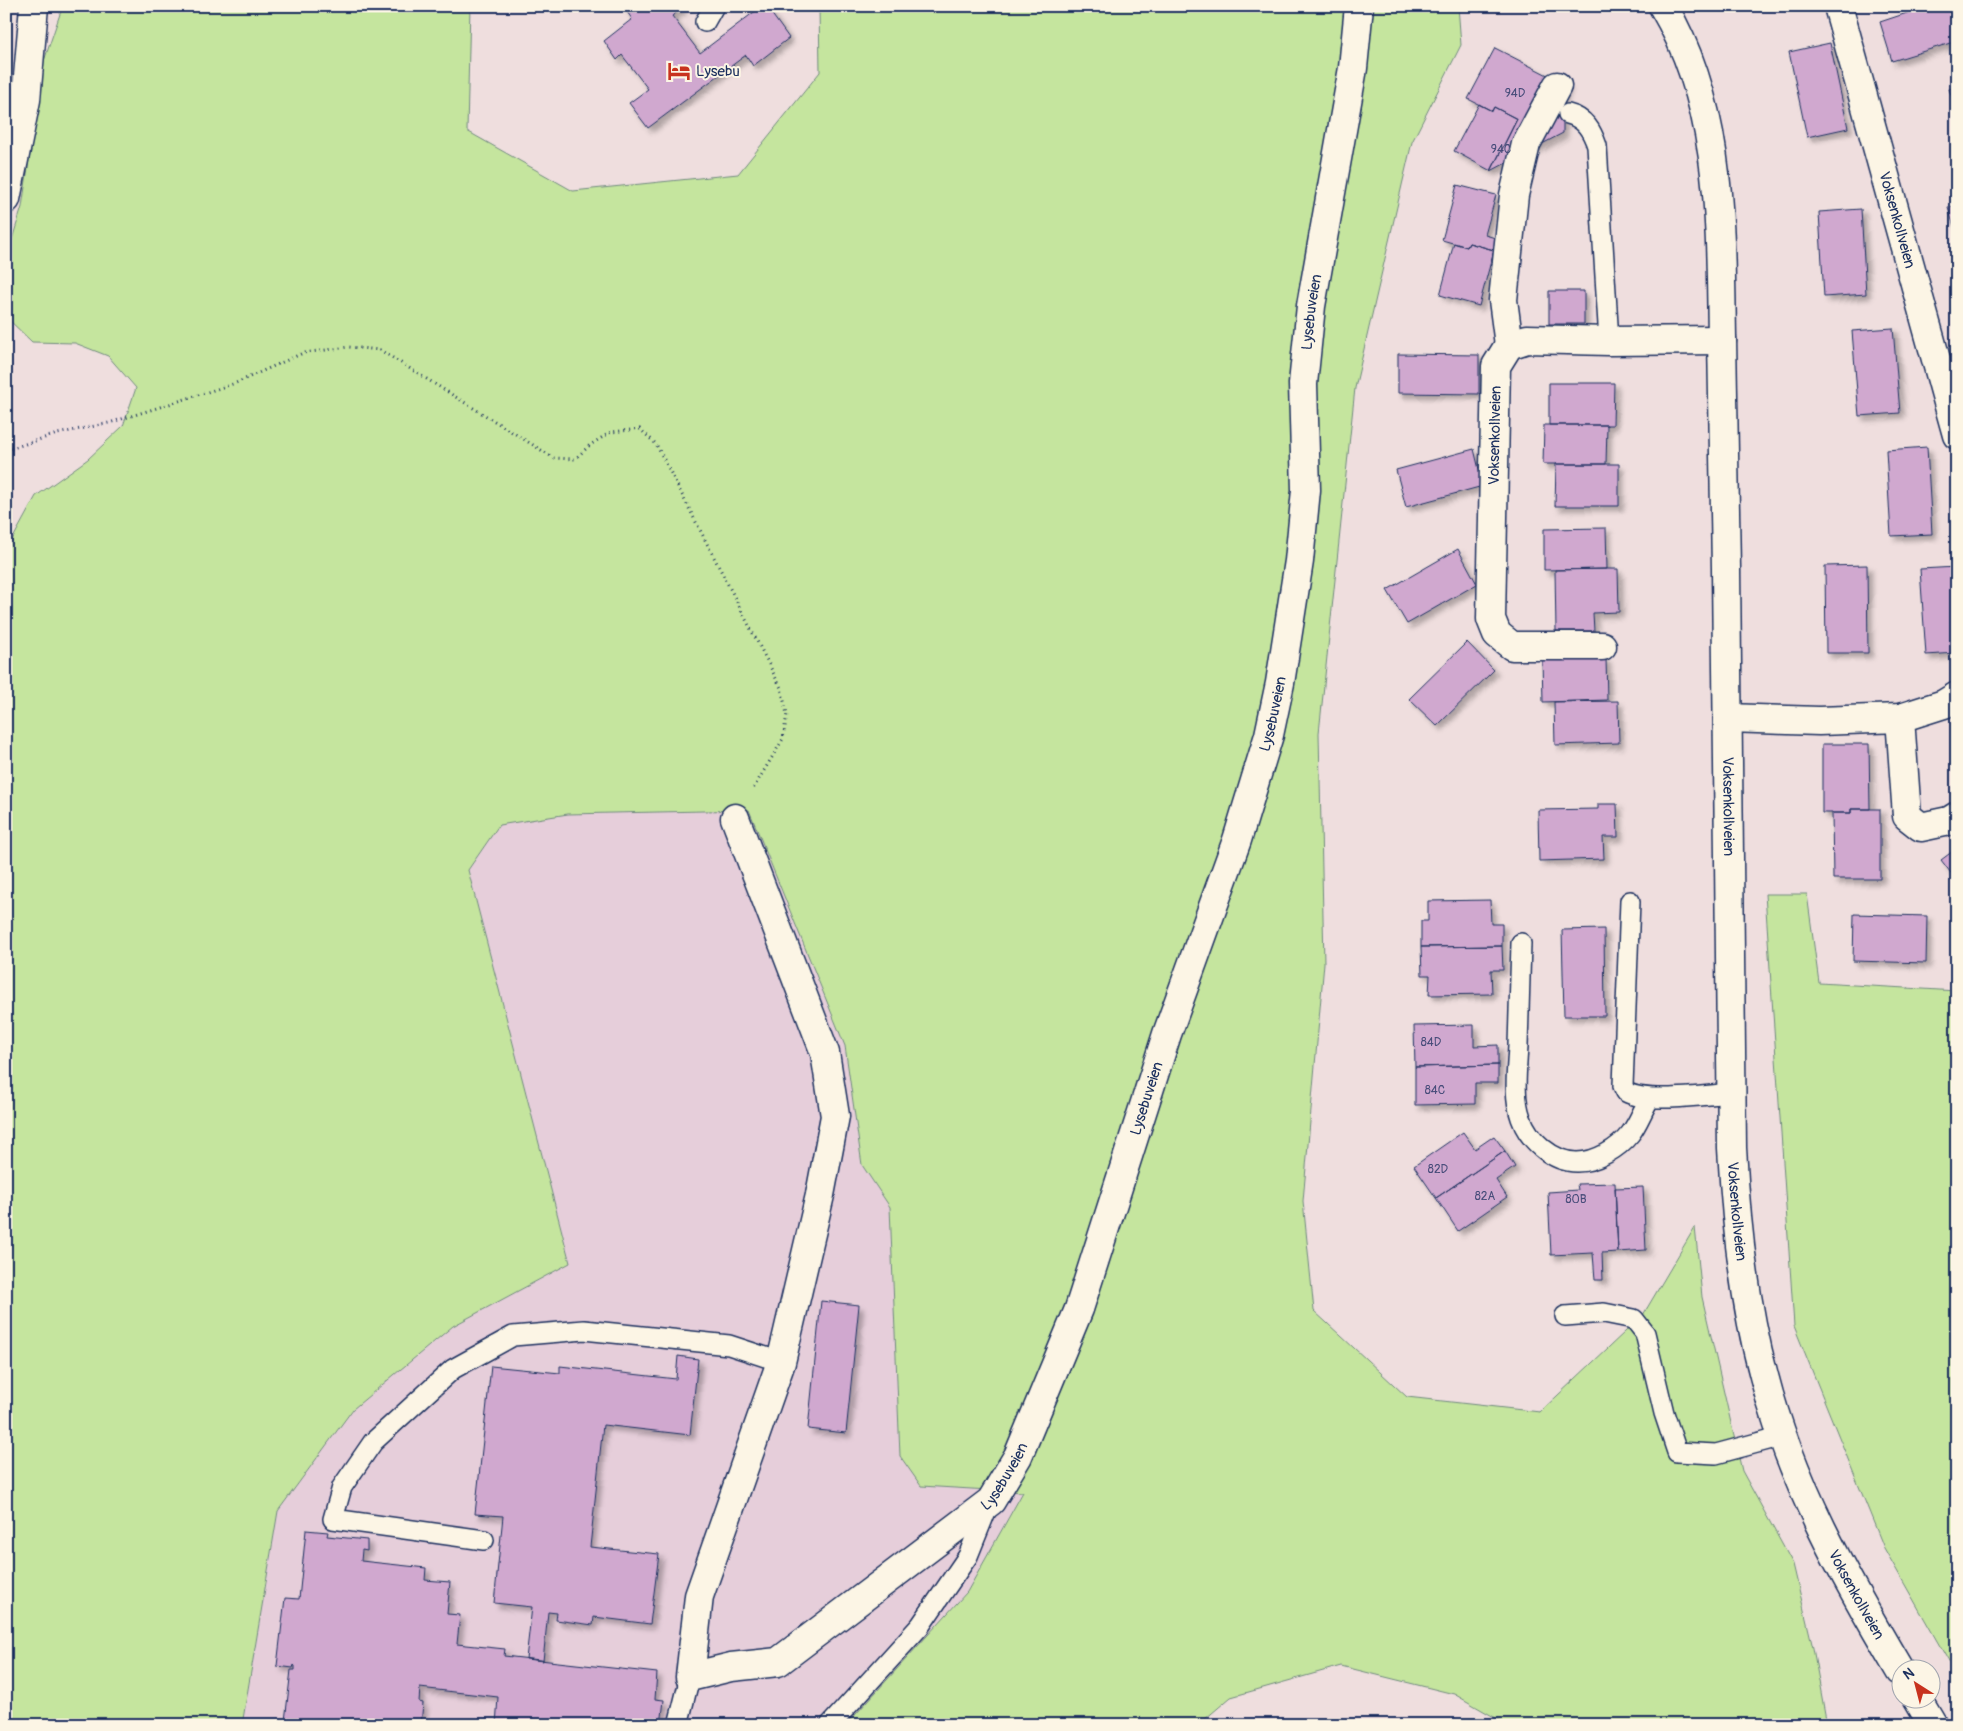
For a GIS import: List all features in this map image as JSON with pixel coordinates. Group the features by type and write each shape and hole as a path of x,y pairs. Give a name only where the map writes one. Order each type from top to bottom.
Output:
{"street":[{"path":"6,199 26,100 34,6"},
{"name":"Lysebuveien","path":"690,1677 731,1667 778,1662 991,1501 1018,1456 1079,1309 1167,1034 1237,840 1269,735 1280,683 1299,561 1306,490 1303,384 1311,306 1353,68 1358,6"},
{"name":"Voksenkollveien","path":"1663,6 1675,26 1689,61 1707,122 1714,155 1720,253 1722,340 1732,1093 1735,1198 1742,1262 1754,1334 1764,1377 1783,1436 1815,1514 1835,1556 1892,1658"},
{"name":"Voksenkollveien","path":"1838,6 1957,435"},
{"path":"1557,86 1526,144 1514,196 1503,300 1509,345 1527,339 1610,341 1722,340"},
{"name":"Voksenkollveien","path":"1509,345 1496,366 1491,619 1497,634 1512,646 1602,646"},
{"path":"1728,718 1819,720 1900,718 1944,704 1957,696"},
{"path":"1900,718 1907,816 1921,827 1949,821 1957,816"},
{"path":"690,1677 699,1596 781,1362 820,1195 835,1116 825,1053 735,818"},
{"path":"1923,1708 1932,1725"}],"lane":[{"path":"1568,114 1584,122 1592,132 1597,146 1610,341"},
{"path":"1630,901 1624,1086 1626,1092 1633,1096 1650,1098 1732,1093"},
{"path":"1521,943 1517,1074 1518,1103 1521,1118 1529,1134 1554,1157 1569,1162 1588,1162 1611,1151 1629,1135 1650,1098"},
{"path":"1565,1316 1604,1313 1634,1319 1645,1333 1664,1413 1676,1452 1716,1454 1783,1436"},
{"path":"484,1540 332,1519 342,1487 373,1442 453,1369 513,1336 584,1330 729,1345 781,1362"},
{"path":"830,1725 920,1626 968,1556 991,1501"},
{"path":"678,1725 690,1677"}],"path":[{"path":"6,450 57,434 108,423 236,383 304,353 349,347 380,350 554,458 575,459 590,445 611,432 640,429 656,444 781,688 787,714 783,739 735,818"}],"shaded area":[{"path":"749,810 845,1046 862,1165 890,1207 900,1456 922,1486 1023,1492 967,1592 846,1725 242,1725 278,1511 353,1409 453,1326 570,1263 468,870 499,824 568,814"}],"green space":[{"path":"65,6 470,6 467,131 573,191 738,174 820,72 819,6 1458,6 1461,45 1412,142 1355,388 1319,733 1324,963 1303,1201 1314,1311 1407,1397 1540,1412 1643,1315 1695,1227 1702,1297 1742,1471 1793,1564 1813,1648 1827,1725 1508,1725 1454,1694 1341,1666 1231,1697 1198,1725 846,1725 967,1592 1023,1492 921,1486 900,1456 890,1207 862,1165 845,1046 749,810 568,814 499,825 468,870 570,1263 453,1326 353,1409 278,1511 242,1725 6,1725 6,551 36,496 88,459 123,426 136,388 108,356 75,343 32,342 6,317 6,259 22,207 44,61 61,11"},
{"path":"1765,894 1807,894 1819,983 1957,991 1957,1676 1884,1548 1794,1326"}],"building":[{"name":"Lysebu","path":"623,6 681,6 683,8 672,16 700,53 762,6 766,6 789,38 753,66 746,55 648,128 629,103 648,89 622,55 617,60 604,41 632,19"},
{"path":"1928,6 1957,6 1957,41 1892,61 1880,22"},
{"path":"1830,43 1848,128 1807,137 1789,52"},
{"path":"1495,48 1567,85 1563,97 1563,133 1491,171 1517,119 1494,107 1492,111 1468,99"},
{"path":"1957,86 1957,112 1949,89"},
{"path":"1479,104 1492,111 1494,107 1517,119 1491,171 1454,151"},
{"path":"1457,185 1496,195 1485,235 1499,239 1497,251 1469,243 1467,247 1442,240"},
{"path":"1957,205 1957,236 1948,208"},
{"path":"1861,209 1866,294 1824,297 1819,212"},
{"path":"1454,243 1467,247 1469,243 1494,250 1479,306 1440,295"},
{"path":"1549,291 1584,291 1584,324 1549,324"},
{"path":"1893,328 1900,413 1859,416 1852,331"},
{"path":"1398,354 1479,355 1479,394 1398,393"},
{"path":"1549,383 1614,383 1613,425 1549,425"},
{"path":"1544,425 1607,425 1606,464 1543,464"},
{"path":"1927,447 1932,534 1891,536 1886,450"},
{"path":"1474,449 1483,486 1406,507 1396,470"},
{"path":"1556,464 1619,464 1619,506 1555,506"},
{"path":"1606,528 1607,569 1544,570 1544,529"},
{"path":"1458,549 1477,584 1407,624 1387,590"},
{"path":"1867,565 1868,653 1826,653 1825,566"},
{"path":"1957,567 1957,653 1926,655 1920,569"},
{"path":"1618,569 1619,612 1593,613 1594,631 1556,631 1555,570"},
{"path":"1467,642 1494,670 1437,726 1409,699"},
{"path":"1606,658 1607,700 1543,702 1542,660"},
{"path":"1618,701 1619,743 1555,745 1554,702"},
{"path":"1822,744 1869,744 1870,809 1851,809 1851,813 1822,813"},
{"path":"1598,804 1617,804 1618,837 1603,837 1604,859 1539,861 1538,810 1598,809"},
{"path":"1851,809 1880,809 1880,879 1833,879 1832,813 1851,813"},
{"path":"1957,848 1957,881 1941,860"},
{"path":"1490,900 1491,924 1502,924 1502,946 1421,947 1421,921 1428,921 1428,901"},
{"path":"1854,914 1927,916 1926,963 1853,961"},
{"path":"1604,929 1605,1016 1564,1016 1562,930"},
{"path":"1502,946 1503,970 1491,970 1492,994 1429,995 1430,975 1422,975 1421,947"},
{"path":"1474,1025 1474,1046 1498,1045 1498,1065 1415,1067 1414,1026"},
{"path":"1498,1065 1498,1083 1475,1083 1475,1104 1415,1105 1415,1067"},
{"path":"1463,1132 1475,1149 1494,1136 1505,1151 1436,1198 1414,1166"},
{"path":"1505,1151 1515,1167 1496,1180 1507,1197 1458,1231 1436,1198"},
{"path":"1615,1183 1618,1252 1602,1253 1603,1280 1595,1280 1593,1253 1551,1255 1548,1192 1578,1190 1577,1184"},
{"path":"1643,1187 1646,1250 1618,1252 1615,1188"},
{"path":"821,1301 859,1305 846,1433 808,1429"},
{"path":"678,1356 698,1359 690,1435 603,1425 590,1547 659,1554 650,1624 594,1617 593,1625 556,1620 557,1613 548,1612 543,1661 526,1659 532,1607 494,1603 503,1516 475,1514 491,1366 560,1373 560,1366 676,1379"},
{"path":"306,1530 328,1532 327,1536 367,1540 367,1551 362,1550 361,1561 426,1568 425,1580 450,1582 447,1614 460,1615 457,1644 505,1649 504,1656 657,1673 655,1699 664,1700 661,1725 496,1725 498,1697 420,1688 419,1702 423,1703 421,1725 324,1725 285,1721 291,1670 295,1670 295,1666 293,1668 277,1666 285,1598 299,1599"}],"place":[{"name":"Lysebu","path":"679,71"}]}
